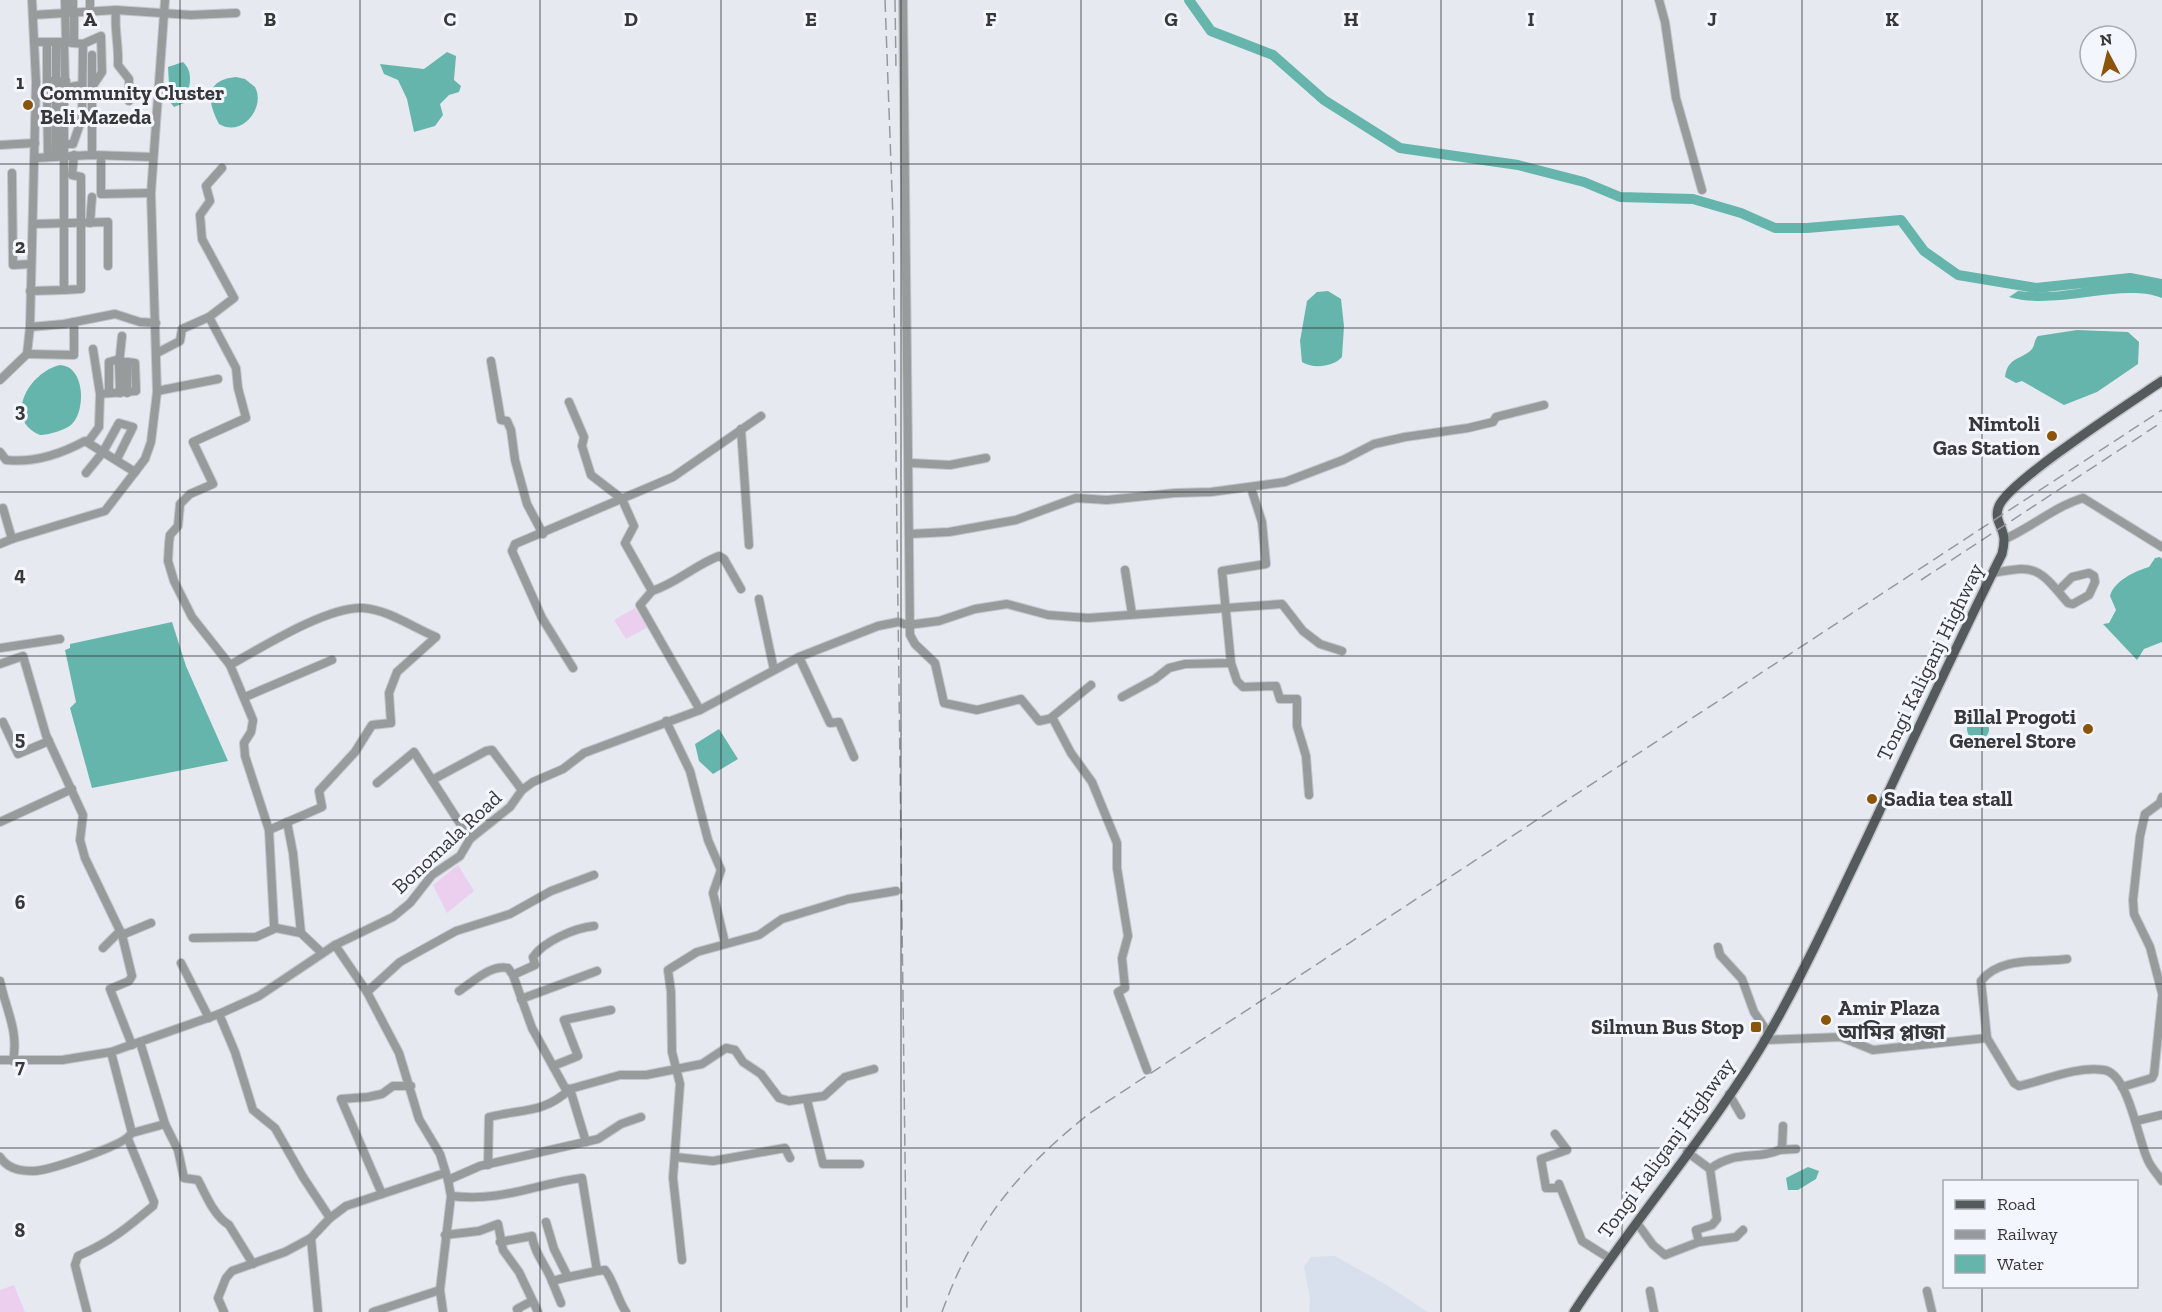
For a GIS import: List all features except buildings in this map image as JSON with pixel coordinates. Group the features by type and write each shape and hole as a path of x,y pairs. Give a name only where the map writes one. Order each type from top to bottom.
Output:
{"main road":[{"name":"Tongi Kaliganj Highway","path":"1574,1312 1609,1258 1637,1223 1729,1094 1766,1037 1801,976 2002,554 2004,539 1997,520 1998,507 2004,496 2047,462 2162,381"}],"street":[{"path":"0,380 27,354 30,327 35,158 33,0"},
{"path":"65,0 71,13"},
{"path":"56,156 61,85 69,43 73,0"},
{"path":"90,0 90,11"},
{"path":"0,544 105,511 145,459 151,442 157,391 157,353 152,280 151,193 165,0"},
{"path":"903,0 910,463 908,625 915,644 935,663 938,669 944,703 978,710 1021,699 1039,721 1053,718"},
{"path":"1659,0 1665,22 1668,61 1676,98 1702,190"},
{"path":"33,15 116,10 236,13"},
{"path":"116,10 114,31 118,46 118,65 129,79 129,101"},
{"path":"35,42 69,43 100,36 102,72 92,87"},
{"path":"47,42 47,81 63,224 64,290"},
{"path":"64,144 74,144 82,118 82,85 69,43"},
{"path":"92,56 92,155"},
{"path":"47,81 61,85 82,85"},
{"path":"56,156 64,144 61,85"},
{"path":"0,145 35,143"},
{"path":"35,158 74,155 153,157"},
{"path":"74,155 72,176 81,177 86,223"},
{"path":"101,156 100,194 151,193"},
{"path":"157,353 180,341 182,329 209,317 234,298 202,239 200,215 210,201 206,186 222,168"},
{"path":"12,173 13,265 31,264"},
{"path":"30,291 81,289 86,223 92,197"},
{"path":"33,224 86,223 108,219 108,266"},
{"path":"30,327 115,314 140,322 156,323"},
{"path":"209,317 236,368 238,388 246,418 193,442 213,484 190,494 180,504 178,526 171,535 168,561 174,581 192,617 230,665 253,720 251,732 244,743 245,756 269,830 273,914 276,928"},
{"path":"27,354 74,355 74,322"},
{"path":"122,336 124,393"},
{"path":"88,442 99,427 100,394 93,349"},
{"path":"96,370 109,362 122,361 136,365 136,391 100,394"},
{"path":"492,361 501,420 507,421 511,430 515,460 527,504 543,534"},
{"path":"109,362 109,393"},
{"path":"157,391 218,379"},
{"path":"569,402 584,436 582,446 591,475 622,499 634,525 625,543 652,591"},
{"path":"909,534 949,532 1016,520 1076,498 1107,501 1251,488 1285,482 1342,460 1374,444 1405,436 1468,428 1493,422 1496,417 1544,405"},
{"path":"573,668 542,618 512,550 515,544 673,477 761,416"},
{"path":"86,473 119,423 134,424 117,459"},
{"path":"741,429 749,545"},
{"path":"0,452 6,460 17,461 57,454 72,449 83,441 117,459 135,472"},
{"path":"910,463 950,465 986,458"},
{"path":"1251,488 1262,522 1266,564 1223,569 1224,607 1231,663 1237,681 1243,687 1276,686 1280,699 1297,699 1297,726 1306,756 1309,795"},
{"path":"2004,539 2022,532 2044,515 2083,498 2162,547"},
{"path":"0,509 3,508 4,527 12,539"},
{"path":"700,710 640,605 652,591 667,586 697,565 719,556 724,559 741,589"},
{"path":"1993,573 2029,568 2038,571 2068,603 2077,602 2089,595 2095,582 2094,576 2089,573 2072,577 2058,591"},
{"path":"1125,570 1132,614"},
{"path":"759,599 774,670"},
{"name":"Bonomala Road","path":"0,1060 62,1060 111,1052 209,1018 259,996 335,945 393,917 410,903 432,875 460,856 470,839 517,801 522,790 533,782 563,769 584,753 700,710 799,657 878,626 898,622 908,625 939,621 1001,604 1048,615 1088,618 1224,607 1286,605 1291,617 1303,631 1320,644 1342,651"},
{"path":"230,665 327,616 362,608 391,615 436,637 397,672 389,693 391,723 372,725 355,752 319,791 322,807 269,830"},
{"path":"0,648 60,639"},
{"path":"0,664 23,656 49,741 83,815 80,840 85,858 121,933 132,978 112,987 110,992 136,1043 165,1124 178,1150 184,1178 198,1180 209,1202 223,1221 229,1225 253,1264"},
{"path":"799,657 830,723 839,722 855,758"},
{"path":"245,697 332,660"},
{"path":"1122,697 1155,679 1169,668 1185,664 1231,663"},
{"path":"1091,685 1054,712 1053,718 1071,753 1092,782 1117,843 1117,868 1128,936 1122,958 1125,988 1118,992 1147,1070"},
{"path":"666,721 690,771 708,840 721,870 713,893 725,943"},
{"path":"3,722 18,754 49,741"},
{"path":"432,780 492,750 522,790"},
{"path":"377,783 414,752 470,839"},
{"path":"0,822 72,789"},
{"path":"2122,1087 2152,1078 2154,1074 2162,995 2150,947 2134,914 2133,900 2140,836 2145,813 2160,803 2162,797"},
{"path":"287,822 293,853 301,933"},
{"path":"367,992 400,962 456,931 510,914 551,891 594,875"},
{"path":"682,1260 674,1193 680,1100 675,1069 668,970 697,952 759,935 782,919 826,904 896,891"},
{"path":"103,948 121,933 151,923"},
{"path":"513,975 535,965 533,957 554,941 594,926"},
{"path":"193,938 256,937 276,928 301,933 322,953"},
{"path":"335,945 367,992 399,1053 411,1086 419,1119 440,1154 447,1176 451,1196 440,1290 443,1312"},
{"path":"1719,947 1720,955 1742,979 1766,1037 1841,1037 1873,1050 1987,1038"},
{"path":"2067,959 2028,960 1986,974 1981,981 1987,1038 2014,1083 2019,1086 2090,1069 2107,1070 2113,1073 2122,1087 2136,1121 2146,1156 2162,1181"},
{"path":"182,963 209,1018"},
{"path":"459,991 490,970 508,968 513,975 532,1028 564,1088 570,1089"},
{"path":"521,999 597,971"},
{"path":"0,981 14,1024 16,1046 13,1061"},
{"path":"554,1066 578,1056 564,1020 611,1010"},
{"path":"219,1014 235,1052 253,1110 275,1128 330,1218"},
{"path":"488,1165 489,1117 524,1113 548,1105 570,1089 620,1075 646,1075 702,1064 726,1048 735,1050 743,1062 761,1074 779,1098 789,1101 824,1096 845,1077 874,1069"},
{"path":"87,1312 75,1265 78,1256 110,1242 153,1206 154,1202 130,1136 111,1052"},
{"path":"382,1194 341,1099 382,1094 393,1086 411,1086"},
{"path":"570,1089 586,1143"},
{"path":"1729,1094 1741,1114"},
{"path":"807,1100 823,1164 860,1164"},
{"path":"2136,1121 2161,1114"},
{"path":"224,1312 218,1298 225,1278 232,1271 311,1238 330,1218 361,1199 526,1154 586,1143 598,1139 621,1124 641,1117"},
{"path":"0,1157 6,1165 19,1170 36,1171 112,1148 130,1136 165,1124"},
{"path":"1779,1150 1784,1146 1783,1126"},
{"path":"1555,1134 1567,1150 1541,1159 1546,1188 1559,1186 1582,1241 1609,1258"},
{"path":"675,1157 712,1161 785,1148 790,1158"},
{"path":"1710,1169 1728,1157 1741,1158 1796,1149"},
{"path":"1688,1152 1710,1169 1717,1219 1712,1225 1696,1230 1699,1242"},
{"path":"451,1196 476,1199 510,1195 561,1181 582,1178 597,1271"},
{"path":"546,1222 554,1249 568,1277"},
{"path":"445,1235 479,1231 497,1223 505,1255 519,1272 538,1312"},
{"path":"1637,1223 1653,1245 1665,1256 1699,1242 1736,1237 1743,1230"},
{"path":"500,1242 532,1236 534,1247 548,1269 561,1303"},
{"path":"311,1238 318,1289 318,1312"},
{"path":"552,1281 605,1270 609,1275 616,1298 626,1312"},
{"path":"374,1312 440,1290"},
{"path":"1650,1291 1654,1312"},
{"path":"1927,1291 1932,1312"},
{"path":"519,1312 517,1309 532,1301"}],"shaded area":[{"path":"635,608 648,627 626,639 614,620"},
{"path":"458,865 474,891 447,913 433,885"},
{"path":"1335,1256 1385,1284 1428,1312 1309,1312 1310,1298 1304,1267 1311,1257"},
{"path":"14,1285 25,1312 0,1312 0,1290"}],"water":[{"path":"447,52 456,56 454,80 461,86 459,92 449,95 440,104 443,115 435,126 414,132 407,99 398,80 384,74 380,64 424,69"},
{"path":"183,62 189,71 189,87 184,103 174,107 170,102 168,67"},
{"path":"236,77 245,79 255,87 258,95 257,103 255,111 243,124 228,127 219,124 215,116 211,93 218,82"},
{"path":"2114,281 2157,281 2162,283 2162,298 2128,293 2048,301 2009,297 2018,291 2066,290"},
{"path":"1328,291 1341,299 1344,326 1342,357 1328,365 1311,366 1302,362 1300,341 1307,301 1317,292"},
{"path":"2077,330 2128,332 2139,342 2138,364 2097,392 2064,405 2022,381 2016,383 2005,377 2009,365 2032,349 2038,336"},
{"path":"60,365 68,367 78,380 81,390 80,409 77,417 69,426 57,432 40,435 29,428 23,418 21,408 24,397 38,377"},
{"path":"2155,558 2162,559 2162,642 2144,649 2137,660 2103,624 2109,623 2116,610 2110,596 2120,581 2149,567"},
{"path":"172,622 186,666 228,761 92,788 70,708 76,702 65,650 70,648 70,644"},
{"path":"1978,718 1986,721 1989,729 1986,737 1978,740 1970,737 1967,729 1970,721"},
{"path":"719,729 738,759 713,774 699,761 695,744"},
{"path":"1808,1167 1819,1171 1816,1179 1798,1190 1788,1190 1786,1178"}],"waterway":[{"path":"1189,0 1211,31 1273,55 1324,100 1400,148 1518,165 1584,182 1620,197 1693,199 1741,213 1775,228 1807,228 1901,220 1924,251 1958,275 2036,288 2130,278 2162,284"}],"railway":[{"path":"885,0 893,219 907,1312"},
{"path":"895,0 896,70"},
{"path":"942,1312 968,1252 1001,1201 1041,1156 1090,1113 2162,410"},
{"path":"1921,580 2162,422"}],"place":[{"name":"Community Cluster Beli Mazeda","path":"28,105"},
{"name":"Nimtoli Gas Station","path":"2052,436"},
{"name":"Billal Progoti Generel Store","path":"2088,729"},
{"name":"Sadia tea stall","path":"1872,799"},
{"name":"Amir Plaza আমির প্লাজা","path":"1826,1020"},
{"name":"Silmun Bus Stop","path":"1756,1027"}]}
